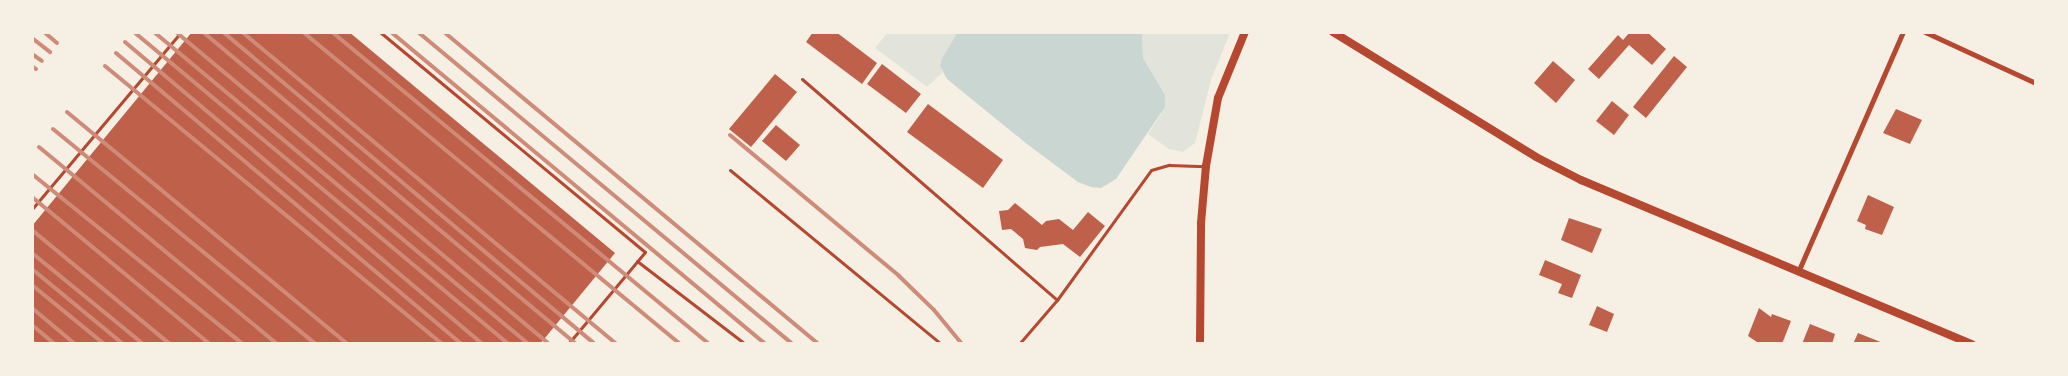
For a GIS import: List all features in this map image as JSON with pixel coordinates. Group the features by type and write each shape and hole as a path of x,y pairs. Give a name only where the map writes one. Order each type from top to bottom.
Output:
{"street":[{"path":"1200,344 1201,224 1206,166 1218,98 1245,32"},
{"path":"1333,32 1536,157 1628,202 1972,344"},
{"path":"1798,272 1903,32"},
{"path":"1925,32 2036,82"}],"lane":[{"path":"32,209 181,32"},
{"path":"380,32 645,252 568,344"},
{"path":"802,79 1057,300"},
{"path":"1019,344 1057,300 1151,170 1168,165 1206,166"},
{"path":"730,170 941,344"},
{"path":"637,261 745,344"}],"shaded area":[{"path":"958,32 1142,33 1143,58 1165,95 1165,107 1116,179 1101,188 1091,187 1078,182 1027,144 947,79 940,66 942,58"},
{"path":"887,33 958,33 942,58 942,73 927,87 875,48"},
{"path":"1142,33 1230,33 1211,80 1195,143 1183,152 1169,149 1148,134 1161,114 1165,95 1143,58"}],"building":[{"path":"192,32 349,32 615,253 540,344 32,344 32,226"},
{"path":"813,32 836,32 877,63 862,84 806,42"},
{"path":"1630,32 1647,32 1666,49 1652,65 1629,45 1599,79 1588,69 1618,35 1623,40"},
{"path":"1674,56 1687,67 1646,118 1633,107"},
{"path":"1553,61 1575,80 1556,103 1534,83"},
{"path":"882,64 921,94 906,113 867,84"},
{"path":"775,74 797,92 751,147 729,129"},
{"path":"1612,101 1629,115 1614,135 1596,121"},
{"path":"928,104 1003,160 983,188 907,132"},
{"path":"1896,109 1922,120 1910,144 1883,133"},
{"path":"776,125 800,145 786,161 762,141"},
{"path":"1868,195 1894,207 1882,235 1865,229 1866,225 1857,221"},
{"path":"1015,203 1042,225 1046,221 1059,219 1073,230 1088,212 1105,226 1080,257 1063,244 1040,247 1037,250 1025,248 1023,239 1011,229 1002,230 999,211 1008,210"},
{"path":"1569,218 1602,229 1592,253 1561,240"},
{"path":"1545,260 1581,275 1572,298 1558,293 1562,284 1539,275"},
{"path":"1597,306 1614,314 1607,332 1589,325"},
{"path":"1759,308 1771,317 1772,314 1791,321 1782,344 1760,344 1748,336"},
{"path":"1810,324 1835,334 1832,344 1802,344"},
{"path":"1858,333 1883,343 1883,344 1853,344"}],"railway":[{"path":"44,32 57,43"},
{"path":"134,32 508,344"},
{"path":"154,32 528,344"},
{"path":"176,32 549,344"},
{"path":"203,32 576,344"},
{"path":"223,32 595,344"},
{"path":"242,32 616,344"},
{"path":"303,32 680,344"},
{"path":"332,32 709,344"},
{"path":"391,32 766,344"},
{"path":"418,32 793,344"},
{"path":"444,32 818,344"},
{"path":"32,38 50,52"},
{"path":"125,42 483,344"},
{"path":"116,53 461,344"},
{"path":"32,54 42,61"},
{"path":"32,66 36,69"},
{"path":"105,66 442,344"},
{"path":"67,112 347,344"},
{"path":"53,129 316,344"},
{"path":"730,135 899,276 934,310 962,344"},
{"path":"39,147 277,344"},
{"path":"32,174 243,344"},
{"path":"32,197 210,344"},
{"path":"32,230 170,344"},
{"path":"32,253 143,344"},
{"path":"32,269 123,344"},
{"path":"32,285 104,344"},
{"path":"32,308 75,344"},
{"path":"32,325 55,344"}]}
